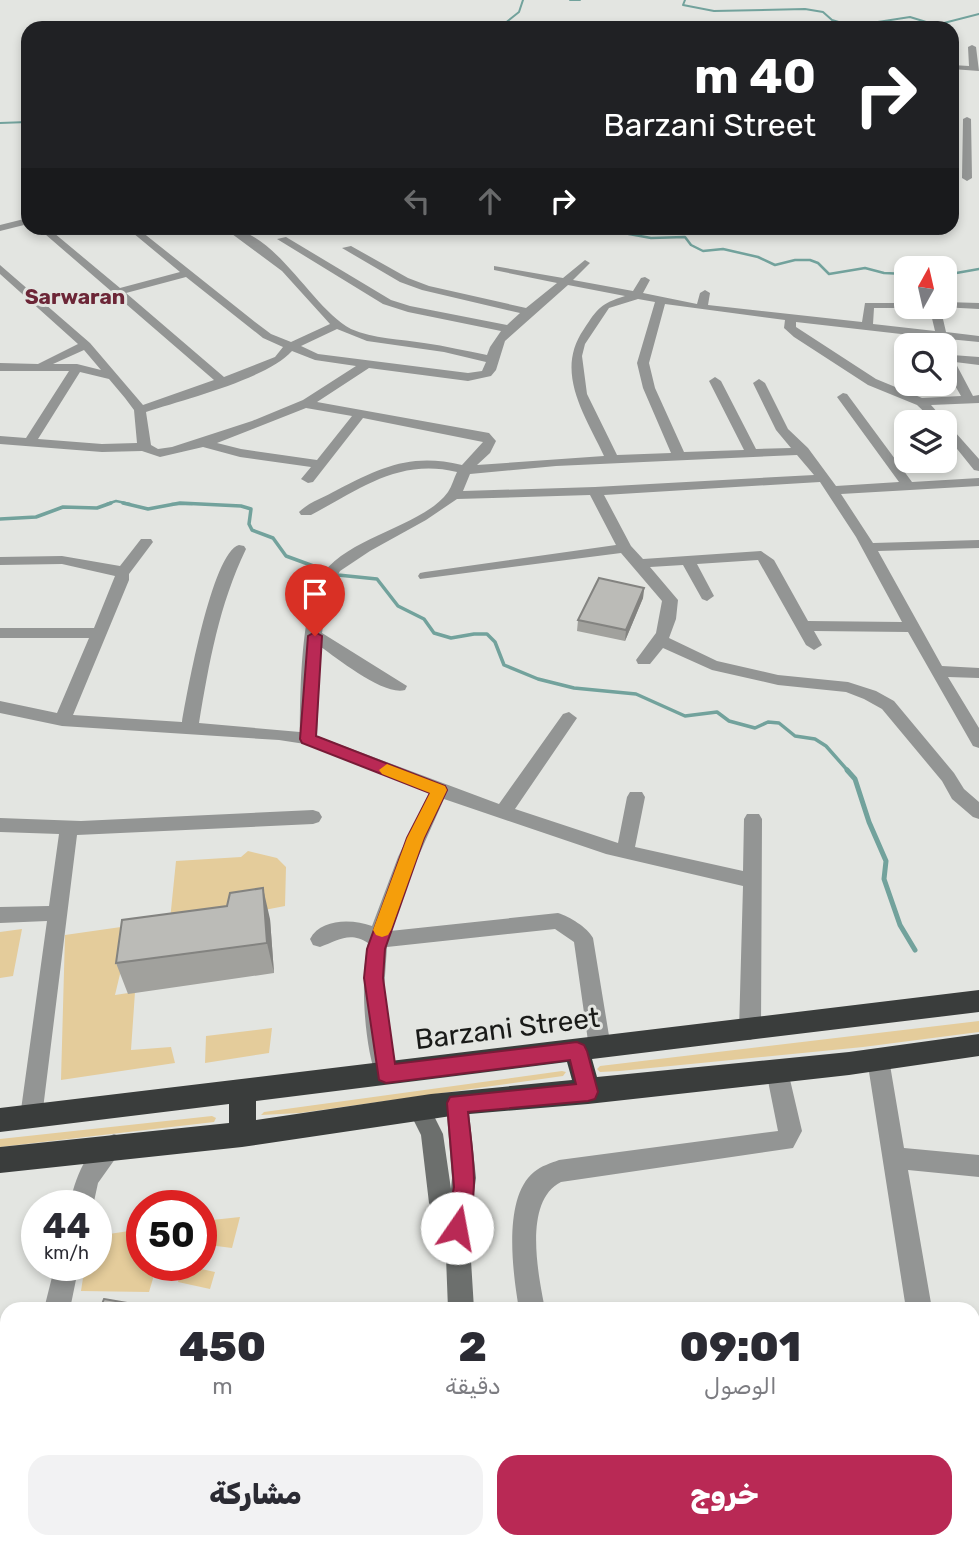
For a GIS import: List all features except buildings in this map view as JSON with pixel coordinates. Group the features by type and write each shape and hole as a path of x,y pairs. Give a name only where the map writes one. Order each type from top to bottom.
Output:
{"highway":[{"name":"Barzani Street","path":"0,1120 750,1031 979,1001"},
{"path":"0,1160 114,1145 242,1134 457,1103 777,1071 979,1045"},
{"path":"588,1050 588,1092"},
{"path":"242,1134 243,1091"}],"main road":[{"path":"457,1103 464,1187 457,1228 461,1302"},
{"path":"419,1109 432,1134 441,1203 457,1228"}],"street":[{"path":"972,47 976,69"},
{"path":"967,178 963,118 979,120"},
{"path":"959,177 979,179"},
{"path":"0,228 21,223"},
{"path":"51,235 223,382"},
{"path":"141,235 251,324 267,336 290,347 315,357 468,377 488,374 492,370 495,346 509,329 566,282 584,263"},
{"path":"239,235 286,268 338,325 367,338 444,349 492,360"},
{"path":"282,239 387,302 509,329"},
{"path":"347,248 404,280 426,288 528,312"},
{"path":"0,268 86,345 140,410 141,434 145,447"},
{"path":"498,268 697,307 867,326 905,333"},
{"path":"118,292 189,273"},
{"path":"611,459 581,394 576,356 579,344 605,306 636,296 645,280"},
{"path":"0,285 14,282"},
{"path":"697,307 702,306 705,293"},
{"path":"661,300 643,363 649,388 679,456"},
{"path":"867,326 869,305 894,306"},
{"path":"957,305 979,306"},
{"path":"791,318 790,328 798,335 872,382 921,402 929,410"},
{"path":"140,410 269,364 279,359 290,347 338,325"},
{"path":"957,340 979,340"},
{"path":"40,366 86,345"},
{"path":"957,359 979,361"},
{"path":"0,440 102,448 145,447 160,453 200,442 305,404 366,365"},
{"path":"0,367 78,368 111,376"},
{"path":"30,442 78,368"},
{"path":"957,374 974,399"},
{"path":"715,381 752,453"},
{"path":"759,383 782,430 828,484 868,547 978,739"},
{"path":"843,397 908,485"},
{"path":"921,402 974,399"},
{"path":"305,404 484,436 490,441 488,450 465,470 453,495 416,521 341,562 327,576 321,591 315,636 308,739"},
{"path":"308,479 362,413"},
{"path":"957,441 979,467"},
{"path":"200,442 240,453 320,464"},
{"path":"964,449 979,448"},
{"path":"306,512 397,467 440,464 465,470 611,459 803,452"},
{"path":"453,495 979,482"},
{"path":"595,491 625,548 670,600 669,623 662,641 644,660"},
{"path":"62,720 122,580 122,574 146,542"},
{"path":"868,547 979,544"},
{"path":"425,576 625,548"},
{"path":"190,730 207,627 216,594 239,549"},
{"path":"637,564 761,555 767,560 814,645"},
{"path":"687,559 707,596"},
{"path":"0,561 62,560 115,569 122,574"},
{"path":"804,626 914,627"},
{"path":"0,633 98,633"},
{"path":"315,636 369,672 399,686"},
{"path":"662,641 712,665 778,680 848,687 870,695 888,705 948,777 958,794 979,812"},
{"path":"937,671 979,673"},
{"path":"0,707 62,720 279,734 308,739 439,790 625,852 753,881"},
{"path":"504,811 569,718"},
{"path":"386,1074 373,978 379,940 416,838 439,790"},
{"path":"625,852 636,797"},
{"path":"0,825 69,828 313,817"},
{"path":"750,1031 753,819"},
{"path":"32,1116 69,828"},
{"path":"0,915 58,913"},
{"path":"320,939 329,933 351,928 362,929 379,940 558,922 583,938 588,1050"},
{"path":"878,1059 918,1302"},
{"path":"531,1302 525,1251 527,1220 530,1197 541,1181 559,1171 785,1141 791,1131 777,1071"},
{"path":"84,1190 87,1178 114,1145"},
{"path":"895,1156 909,1160 979,1166"},
{"path":"59,1302 63,1281"}],"shaded area":[{"path":"248,851 277,858 286,867 285,906 234,916 125,953 115,995 135,992 131,1050 171,1047 175,1063 61,1080 65,935 170,920 176,861 241,857"},
{"path":"22,929 13,976 0,978 0,932"},
{"path":"979,1021 979,1032 863,1047 620,1071 600,1072 597,1069 600,1066"},
{"path":"272,1028 269,1053 205,1063 206,1036"},
{"path":"566,1072 563,1076 300,1113 261,1115 264,1112"},
{"path":"212,1116 216,1118 214,1122 0,1147 0,1139"},
{"path":"240,1217 232,1248 217,1246 217,1219"},
{"path":"126,1231 126,1281 152,1281 149,1292 81,1291 83,1281 112,1281 112,1234"},
{"path":"178,1281 212,1281 210,1289"}],"waterway":[{"path":"508,21 519,12 523,0"},
{"path":"570,0 580,0"},
{"path":"685,0 683,5 714,11 805,9 823,12 835,21"},
{"path":"952,21 979,14"},
{"path":"884,21 910,17 923,21"},
{"path":"0,123 21,122"},
{"path":"634,235 651,238 685,237 691,245 703,251 723,249 758,257 775,265 795,260 810,260 818,263 829,274 865,268 894,273"},
{"path":"957,273 979,269"},
{"path":"107,504 116,501 130,504"},
{"path":"0,519 36,517 63,507 97,508 111,503"},
{"path":"123,503 148,509 175,504"},
{"path":"175,504 192,504"},
{"path":"175,504 241,506 251,509 249,524 252,530 273,538 286,556 338,575 377,579 398,606 424,619 434,633 451,638 487,634 495,642 504,665 538,679 574,688 636,694 685,716 717,712 729,721 755,728 768,722 779,723 795,736 815,739 826,746 849,772"},
{"path":"847,770 855,779 869,822 886,861 884,879 900,925 915,950"}],"slow traffic":[{"path":"382,930 416,838 439,790 387,770"}],"district":[{"name":"Sarwaran","path":"75,297"}],"route":[{"path":"315,636 308,739 439,790 416,838 376,949 373,978 386,1074 577,1051 588,1092 457,1103 464,1187 457,1228"}]}
